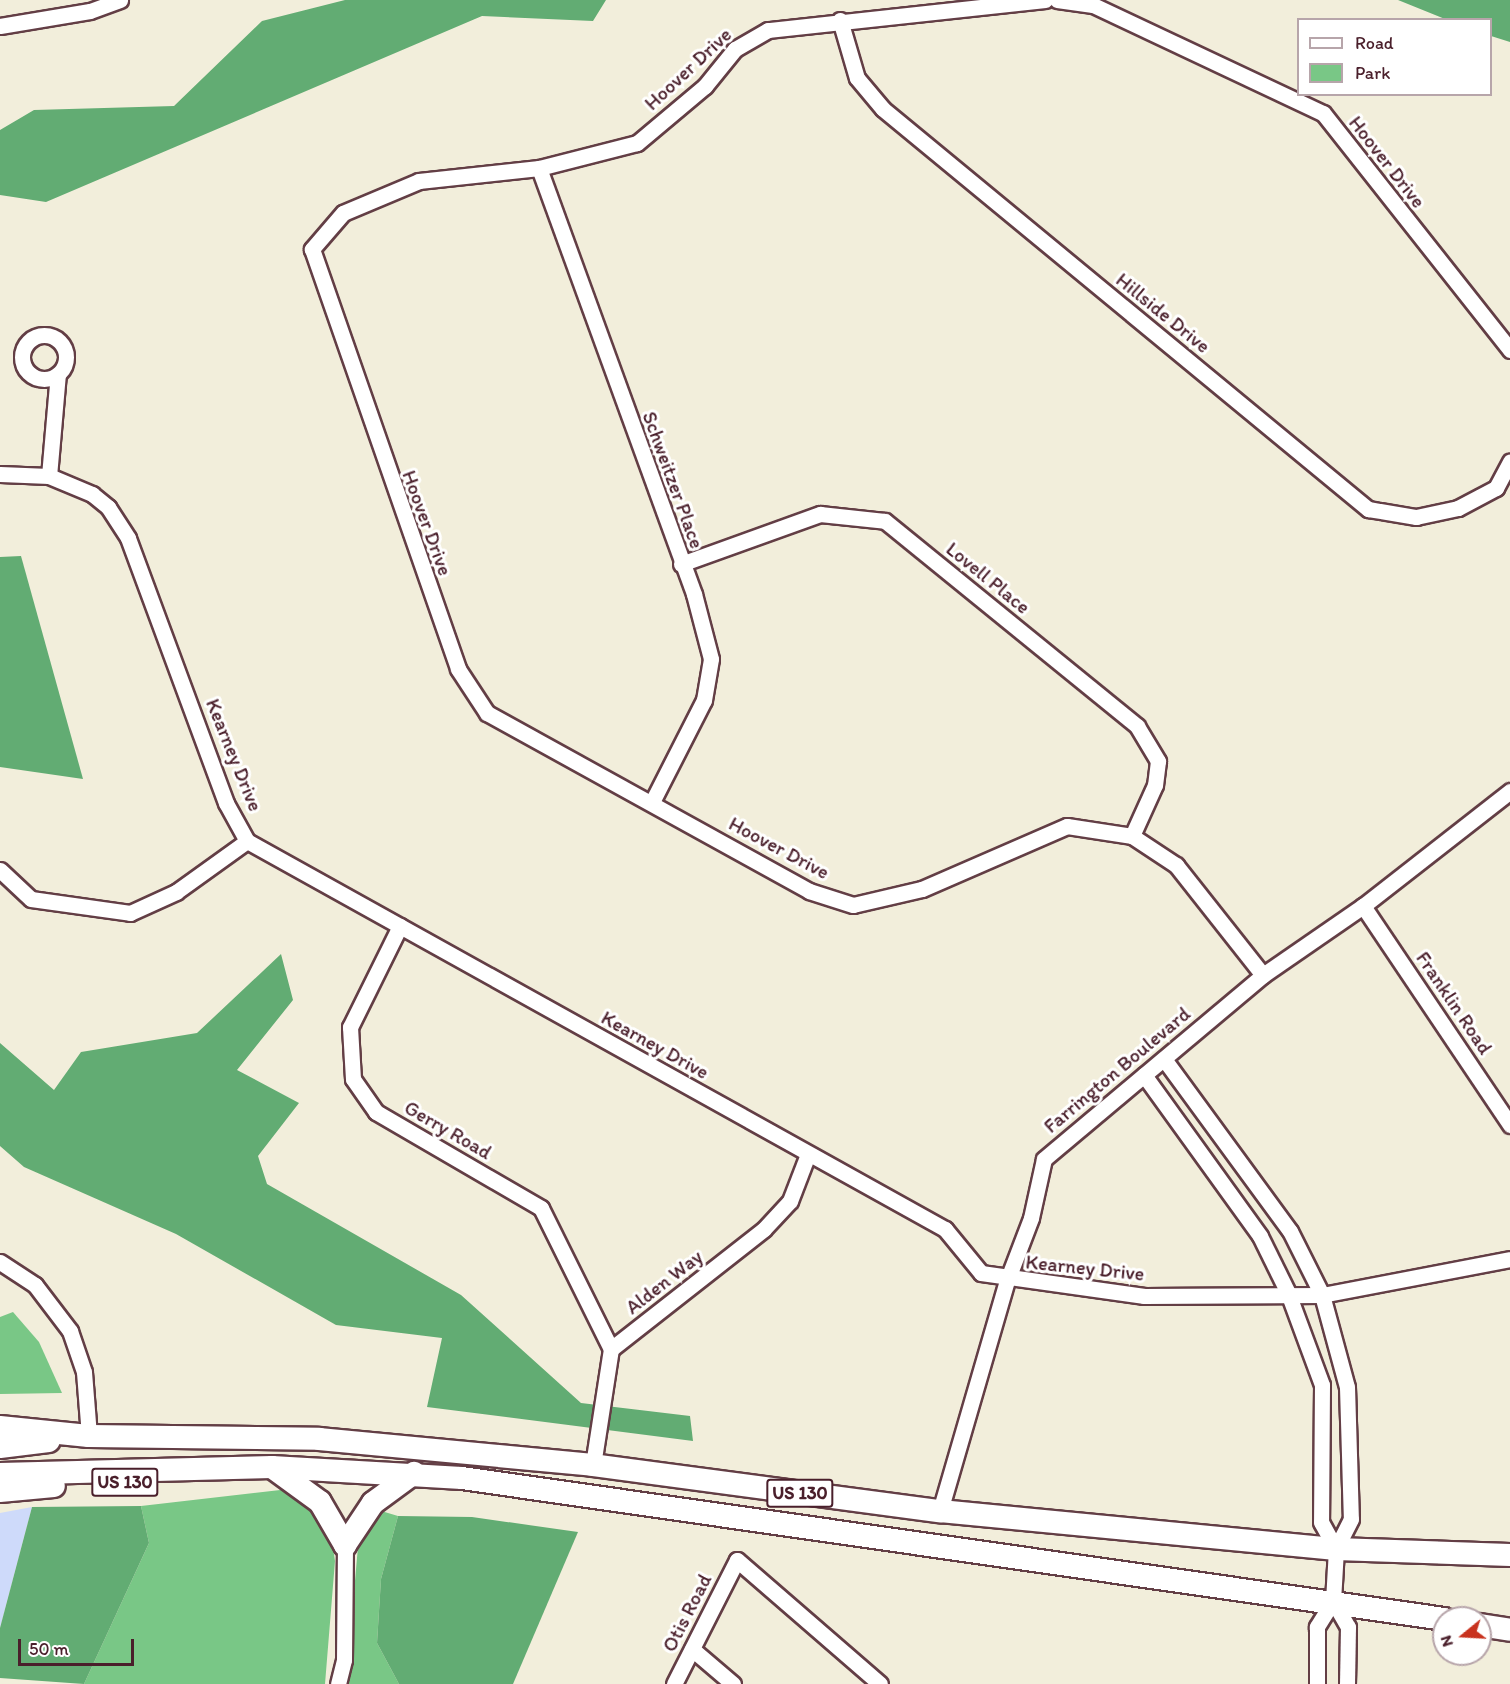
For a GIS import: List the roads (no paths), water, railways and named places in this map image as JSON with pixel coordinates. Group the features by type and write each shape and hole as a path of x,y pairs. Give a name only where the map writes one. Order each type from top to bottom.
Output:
{"highway":[{"name":"US 130","path":"0,1427 89,1436 319,1439 593,1465 940,1511 1336,1549 1510,1555"},
{"path":"0,1447 89,1436"},
{"name":"US 130","path":"0,1491 174,1479 249,1466 414,1473 1333,1601 1432,1617"},
{"path":"0,1474 249,1466"},
{"path":"272,1467 320,1502 345,1545 372,1503 414,1473"},
{"path":"1492,1627 1510,1629"}],"street":[{"path":"0,26 90,11 120,0"},
{"name":"Hoover Drive","path":"1045,0 840,20 768,30 735,49 705,86 637,143 538,168 419,181 344,213 312,249 458,669 487,713 652,802 809,891 853,905 922,889 1067,826 1132,836 1176,865 1263,975"},
{"name":"Hoover Drive","path":"1057,0 1093,6 1323,113 1510,350"},
{"name":"Hillside Drive","path":"840,20 856,78 883,110 1368,509 1416,517 1458,508 1496,488 1510,462"},
{"name":"Schweitzer Place","path":"538,168 681,564 711,659 704,700 652,802"},
{"path":"49,476 58,374"},
{"name":"Kearney Drive","path":"0,474 49,476 92,494 128,538 226,803 247,841 945,1229 981,1274 1007,1281 1144,1296 1288,1293 1323,1295 1510,1259"},
{"name":"Lovell Place","path":"681,564 820,514 885,521 1137,726 1158,761 1155,785 1132,836"},
{"name":"Farrington Boulevard","path":"940,1511 1007,1281 1031,1218 1044,1159 1263,975 1363,906 1510,791"},
{"path":"0,870 30,898 130,913 176,892 247,841"},
{"name":"Franklin Road","path":"1363,906 1510,1125"},
{"name":"Gerry Road","path":"400,926 350,1027 353,1079 376,1112 541,1208 611,1349"},
{"path":"1164,1059 1290,1231 1323,1295 1347,1387 1351,1519 1336,1549 1333,1601 1317,1627 1317,1684"},
{"path":"1144,1075 1260,1236 1288,1293 1322,1385 1321,1522 1336,1549"},
{"name":"Alden Way","path":"611,1349 764,1229 790,1201 808,1154"},
{"path":"0,1262 35,1285 70,1331 84,1372 89,1436"},
{"path":"593,1465 611,1349"},
{"path":"338,1684 344,1660 345,1545"},
{"name":"Otis Road","path":"674,1684 737,1560 880,1684"},
{"path":"1333,1601 1348,1627 1347,1684"},
{"path":"692,1649 733,1684"}]}
